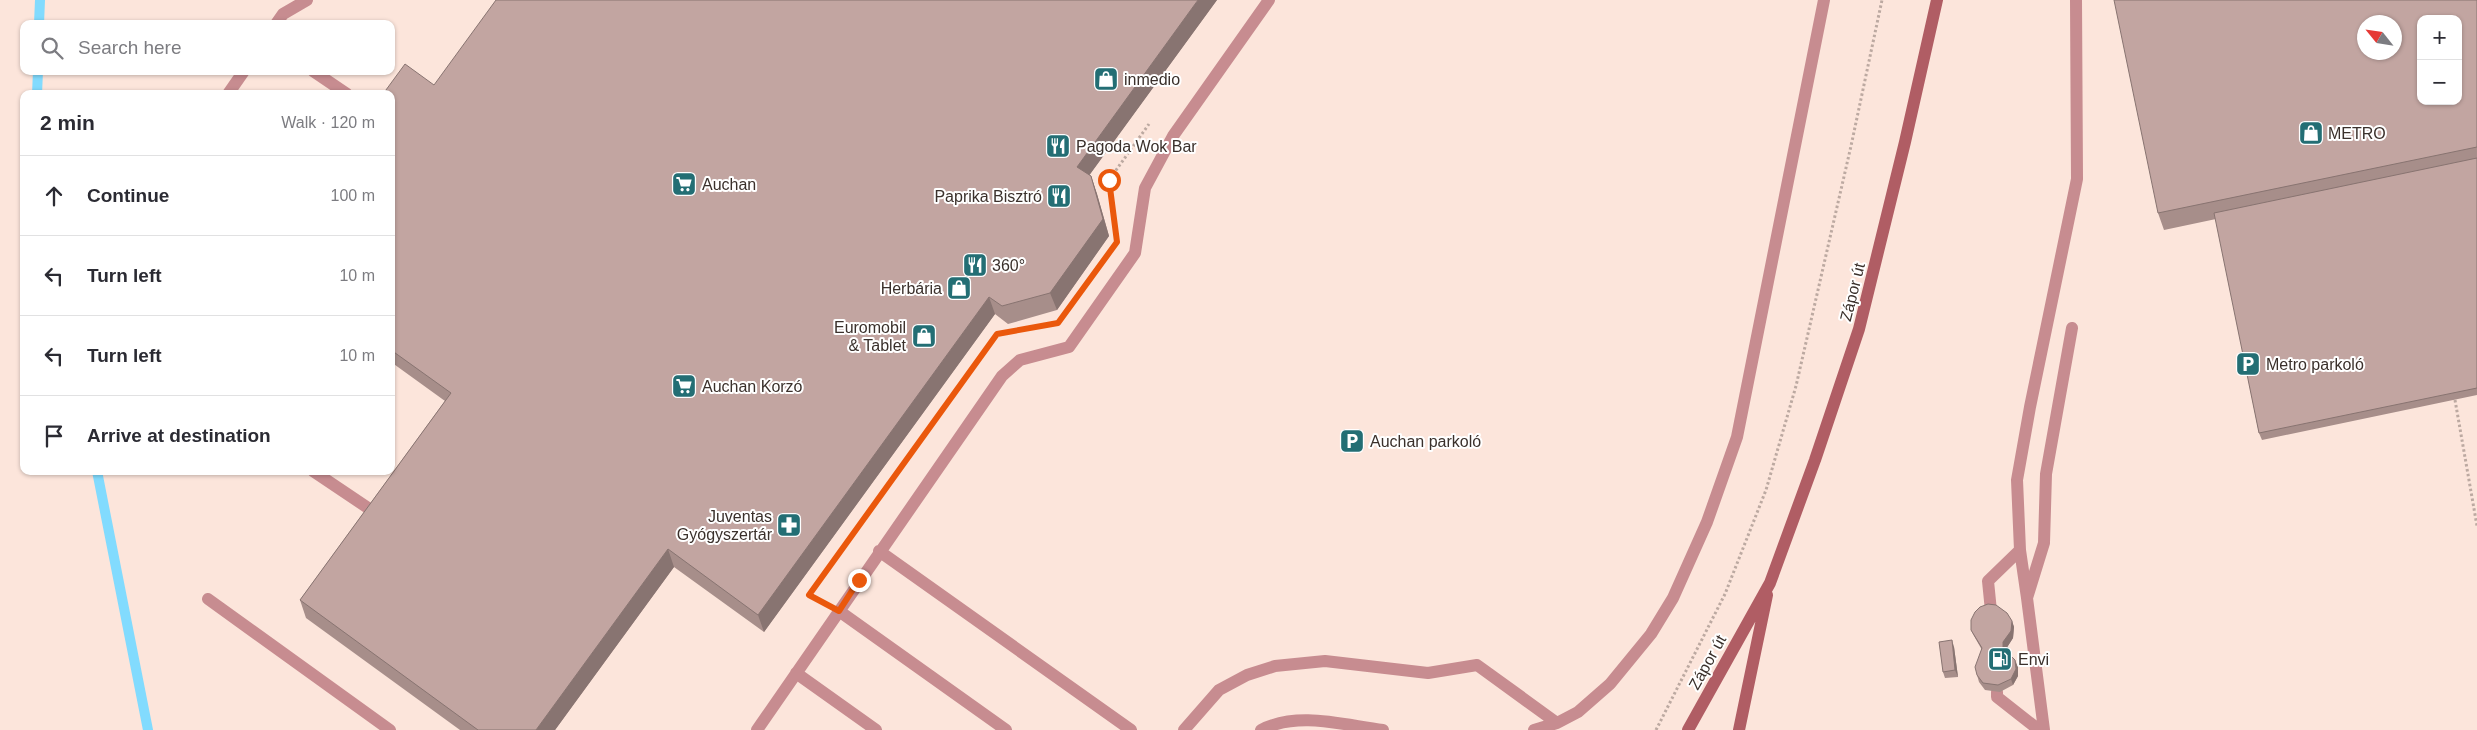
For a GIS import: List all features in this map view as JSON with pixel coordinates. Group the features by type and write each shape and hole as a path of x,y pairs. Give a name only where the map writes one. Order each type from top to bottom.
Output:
{"street":[{"name":"Zápor út","path":"1739,730 1770,583 1859,329 1905,142 1936,0"},
{"name":"Zápor út","path":"1688,730 1770,583"}],"lane":[{"path":"278,20 282,14 307,0"},
{"path":"757,730 879,551 1002,376 1020,360 1069,347 1135,254 1145,188 1172,136 1270,0"},
{"path":"1534,730 1557,723 1578,712 1610,684 1651,634 1673,598 1707,522 1726,473 1737,437 1824,0"},
{"path":"2044,730 2020,550 2017,480 2030,407 2077,179 2076,0"},
{"path":"231,90 241,75"},
{"path":"320,75 341,90"},
{"path":"2027,598 2044,543 2046,474 2072,328"},
{"path":"319,475 380,516"},
{"path":"1990,611 1988,581 2020,550"},
{"path":"879,551 1131,730"},
{"path":"208,599 390,730"},
{"path":"839,611 1006,730"},
{"path":"1184,730 1219,690 1247,675 1274,666 1325,661 1428,673 1477,665 1557,723"},
{"path":"796,673 876,730"},
{"path":"1997,692 1997,697 2038,730"},
{"path":"1261,730 1278,723 1294,720 1383,730"}],"path":[{"path":"1656,730 1725,594 1766,490 1796,386 1852,146 1882,0"},
{"path":"1115,224 1109,180 1154,118"},
{"path":"839,611 809,595 997,334 1049,325"},
{"path":"2455,400 2477,526"}],"building":[{"name":"Auchan Korzó","path":"496,0 1198,0 1077,167 1091,176 1103,219 1050,293 1002,306 989,297 758,615 668,549 536,730 478,730 300,600 391,475 395,475 395,470 451,393 395,353 395,90 386,90 405,64 434,85"},
{"name":"METRO","path":"2114,0 2477,0 2477,147 2158,213"},
{"path":"2477,158 2477,388 2259,433 2214,213"},
{"path":"1988,604 1996,605 2007,613 2012,621 2011,631 2003,642 2003,648 2015,660 2016,669 2011,679 1998,685 1983,683 1977,675 1975,667 1982,648 1971,630 1971,620 1980,607"},
{"path":"1952,640 1955,670 1943,672 1939,642"}],"waterway":[{"path":"39,20 40,0"},
{"path":"37,90 38,75"},
{"path":"98,475 148,730"}],"place":[{"name":"inmedio","path":"1106,79"},
{"name":"METRO","path":"2311,133"},
{"name":"Pagoda Wok Bar","path":"1058,146"},
{"name":"Auchan","path":"684,184"},
{"name":"Paprika Bisztró","path":"1059,196"},
{"name":"360°","path":"975,265"},
{"name":"Herbária","path":"959,288"},
{"name":"Euromobil & Tablet","path":"924,336"},
{"name":"Metro parkoló","path":"2248,364"},
{"name":"Auchan Korzó","path":"684,386"},
{"name":"Auchan parkoló","path":"1352,441"},
{"name":"Juventas Gyógyszertár","path":"789,525"},
{"name":"Envi","path":"2000,659"}],"route":[{"path":"859,580 839,611 809,595 997,334 1058,323 1117,242 1109,180"}]}
